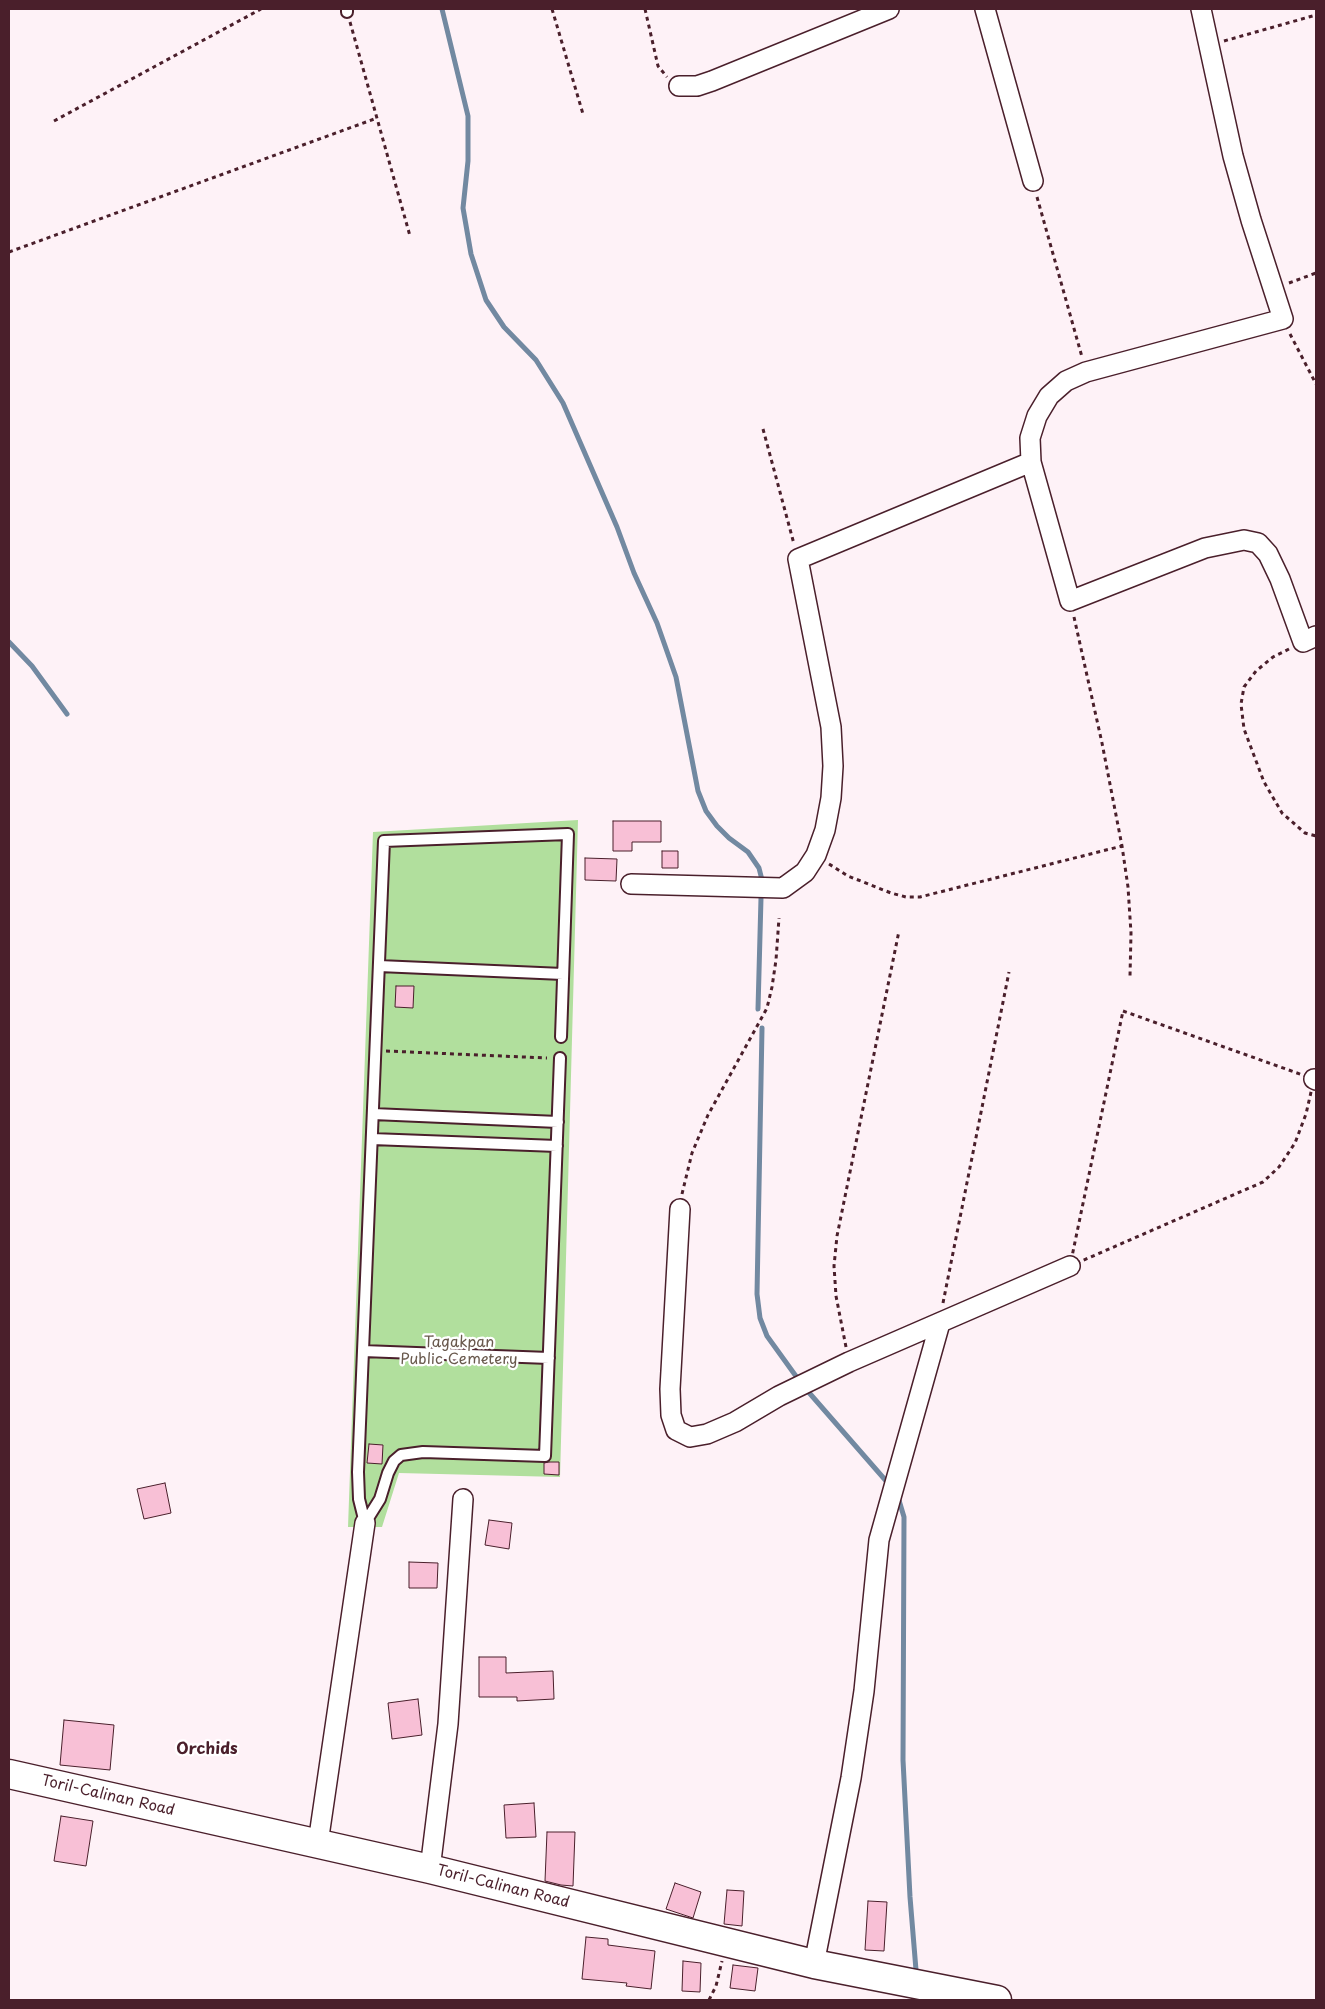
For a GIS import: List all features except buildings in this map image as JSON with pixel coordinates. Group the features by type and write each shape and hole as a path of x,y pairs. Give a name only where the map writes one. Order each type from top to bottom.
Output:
{"main road":[{"name":"Toril-Calinan Road","path":"9,1774 430,1869 814,1964 997,2000"}],"street":[{"path":"679,86 696,86 712,81 841,17 889,9"},
{"path":"985,9 1033,181"},
{"path":"1201,9 1233,156 1272,289 1283,319 1086,372 1066,381 1049,396 1037,416 1030,438 1031,462 1070,601 1204,548 1244,540 1258,544 1268,554 1310,639"},
{"path":"631,884 783,888 805,872 816,855 825,830 831,798 833,766 831,727 798,559 1031,462"},
{"path":"680,1209 670,1388 671,1415 676,1430 690,1437 707,1434 735,1422 780,1396 849,1362 1070,1266"},
{"path":"814,1964 851,1778 864,1691 879,1540 940,1322"},
{"path":"430,1869 448,1724 463,1499"},
{"path":"318,1843 365,1523"}],"lane":[{"path":"365,1523 358,1486 384,841 568,834 561,1037"},
{"path":"379,966 563,974"},
{"path":"365,1523 380,1499 394,1460 401,1455 423,1452 545,1456 560,1058"},
{"path":"373,1114 558,1122"},
{"path":"372,1138 557,1146"},
{"path":"363,1351 549,1358"}],"path":[{"path":"54,121 261,9"},
{"path":"552,9 583,114"},
{"path":"645,9 658,66 668,79 679,86"},
{"path":"347,10 410,236"},
{"path":"1209,45 1316,15"},
{"path":"9,252 377,118"},
{"path":"1033,181 1086,372"},
{"path":"1272,289 1316,273"},
{"path":"1283,319 1316,384"},
{"path":"763,430 798,559"},
{"path":"1070,601 1102,743 1122,846 1128,887 1130,976"},
{"path":"1310,639 1273,657 1256,671 1244,687 1241,704 1244,729 1264,782 1282,813 1305,833 1316,836"},
{"path":"816,855 848,876 891,893 906,897 920,897 1122,846"},
{"path":"680,1209 684,1181 692,1153 705,1123 767,1008 776,960 779,918"},
{"path":"849,1362 836,1296 834,1266 837,1236 899,931"},
{"path":"940,1322 1009,972"},
{"path":"1123,1011 1315,1080 1306,1114 1295,1143 1279,1167 1263,1182 1070,1266 1123,1011"},
{"path":"376,1051 560,1058"},
{"path":"709,2000 716,1986 727,1943"}],"green space":[{"name":"Tagakpan Public Cemetery","path":"578,820 560,1477 399,1473 382,1527 348,1527 373,832"}],"waterway":[{"path":"442,9 468,116 468,161 463,208 471,254 486,300 504,327 536,360 563,403 617,527 634,573 657,623 676,677 698,791 706,811 729,838 748,852 759,868 762,880"},
{"path":"9,642 32,666 67,714"},
{"path":"758,1009 761,898"},
{"path":"762,1028 757,1294 760,1318 767,1336 798,1379"},
{"path":"805,1388 887,1482"},
{"path":"898,1497 904,1517 903,1760 916,1970"}],"district":[{"name":"Orchids","path":"207,1750"}]}
